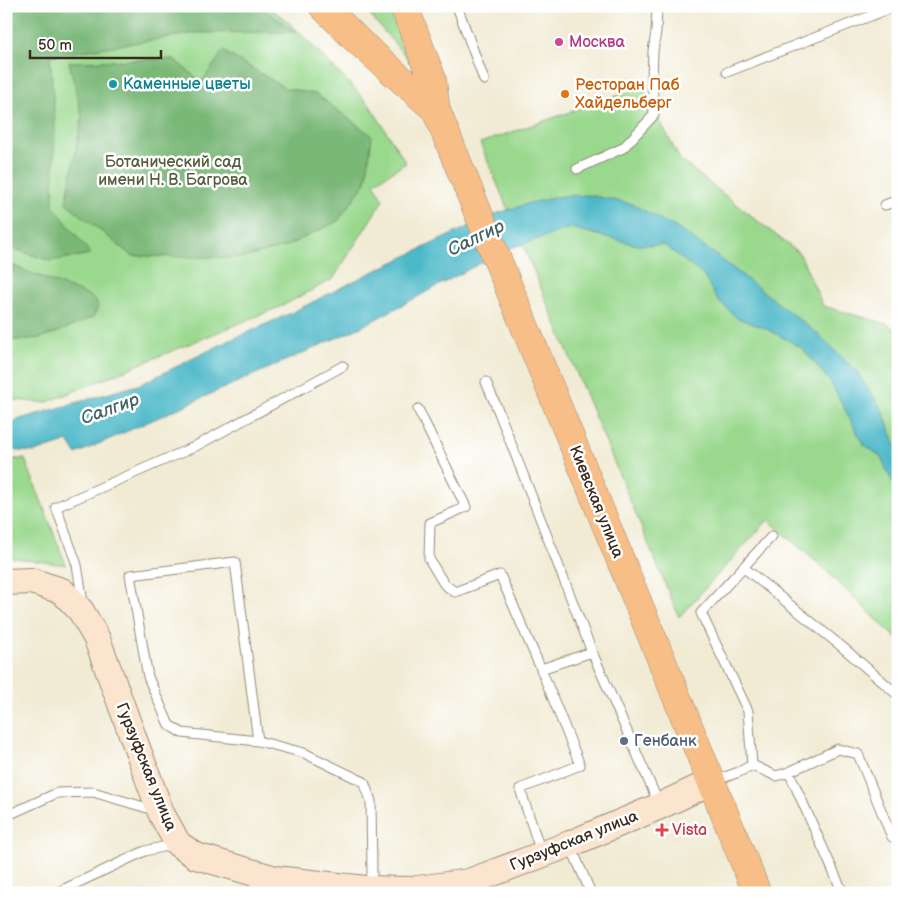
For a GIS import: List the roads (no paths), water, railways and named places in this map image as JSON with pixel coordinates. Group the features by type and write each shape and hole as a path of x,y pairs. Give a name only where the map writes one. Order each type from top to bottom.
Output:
{"main road":[{"name":"Киевская улица","path":"323,6 358,41 436,110"},
{"name":"Киевская улица","path":"404,6 432,79 436,110 758,893"},
{"name":"Гурзуфская улица","path":"6,582 31,581 62,591 81,611 96,639 161,813 178,844 196,856 272,883 410,890 470,887 660,806 711,782"}],"lane":[{"path":"457,6 484,80"},
{"path":"577,169 623,148 654,115 652,80 657,6"},
{"path":"728,72 896,6"},
{"path":"885,206 898,200"},
{"path":"86,619 77,565 56,508 194,447 343,366"},
{"path":"486,382 592,652 660,806"},
{"path":"418,408 466,506 430,523 429,559 444,584 455,592 500,575 580,765 520,789 542,855"},
{"path":"752,765 748,711 702,613 772,536"},
{"path":"258,740 235,562 130,575 148,677 169,725 182,734 258,740 304,754 364,782 371,801 372,874 366,889"},
{"path":"743,567 898,695"},
{"path":"541,669 592,652"},
{"path":"752,765 776,776 838,750 858,754 892,837"},
{"path":"711,782 752,765"},
{"path":"789,772 843,893"},
{"path":"6,816 57,793 93,792 161,813"},
{"path":"56,893 145,851 178,844"},
{"path":"570,844 591,893"}],"water":[{"name":"Салгир","path":"589,195 632,204 675,227 716,255 818,334 857,372 883,411 898,451 898,496 880,456 863,444 831,383 802,348 765,328 737,318 717,299 703,275 664,245 637,245 571,228 505,250 359,328 76,454 68,441 35,452 6,450 6,423 141,384 495,214 530,203 562,196"}],"place":[{"name":"Москва","path":"559,42"},
{"name":"Каменные цветы","path":"113,84"},
{"name":"Ресторан Паб Хайдельберг","path":"565,94"},
{"name":"Генбанк","path":"624,741"},
{"name":"Vista","path":"662,830"}],"park label":[{"name":"Ботанический сад имени Н. В. Багрова","path":"173,171"}]}
